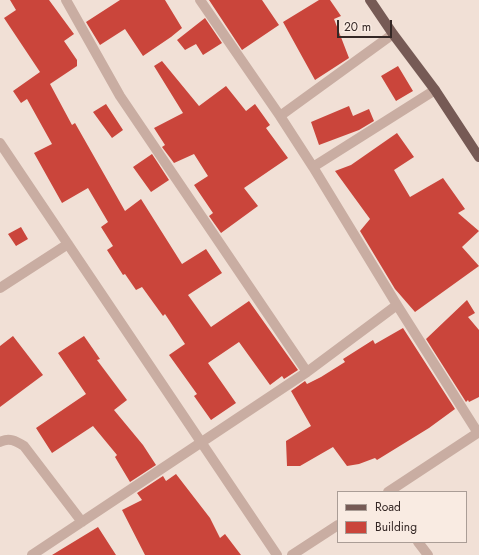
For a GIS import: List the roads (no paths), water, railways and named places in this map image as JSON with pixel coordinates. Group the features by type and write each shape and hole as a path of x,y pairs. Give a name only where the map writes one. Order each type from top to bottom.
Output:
{"main road":[{"path":"370,0 392,34 435,90 479,157"}],"street":[{"path":"66,0 120,96 307,372"},
{"path":"200,0 280,116 313,167 397,305 479,432 390,491"},
{"path":"280,116 392,34"},
{"path":"313,167 435,90"},
{"path":"0,143 277,555"},
{"path":"0,288 68,244"},
{"path":"32,555 307,372 397,305"},
{"path":"0,442 9,439 16,440 24,446 82,522"},
{"path":"292,555 337,526"},
{"path":"419,543 428,555"}]}
